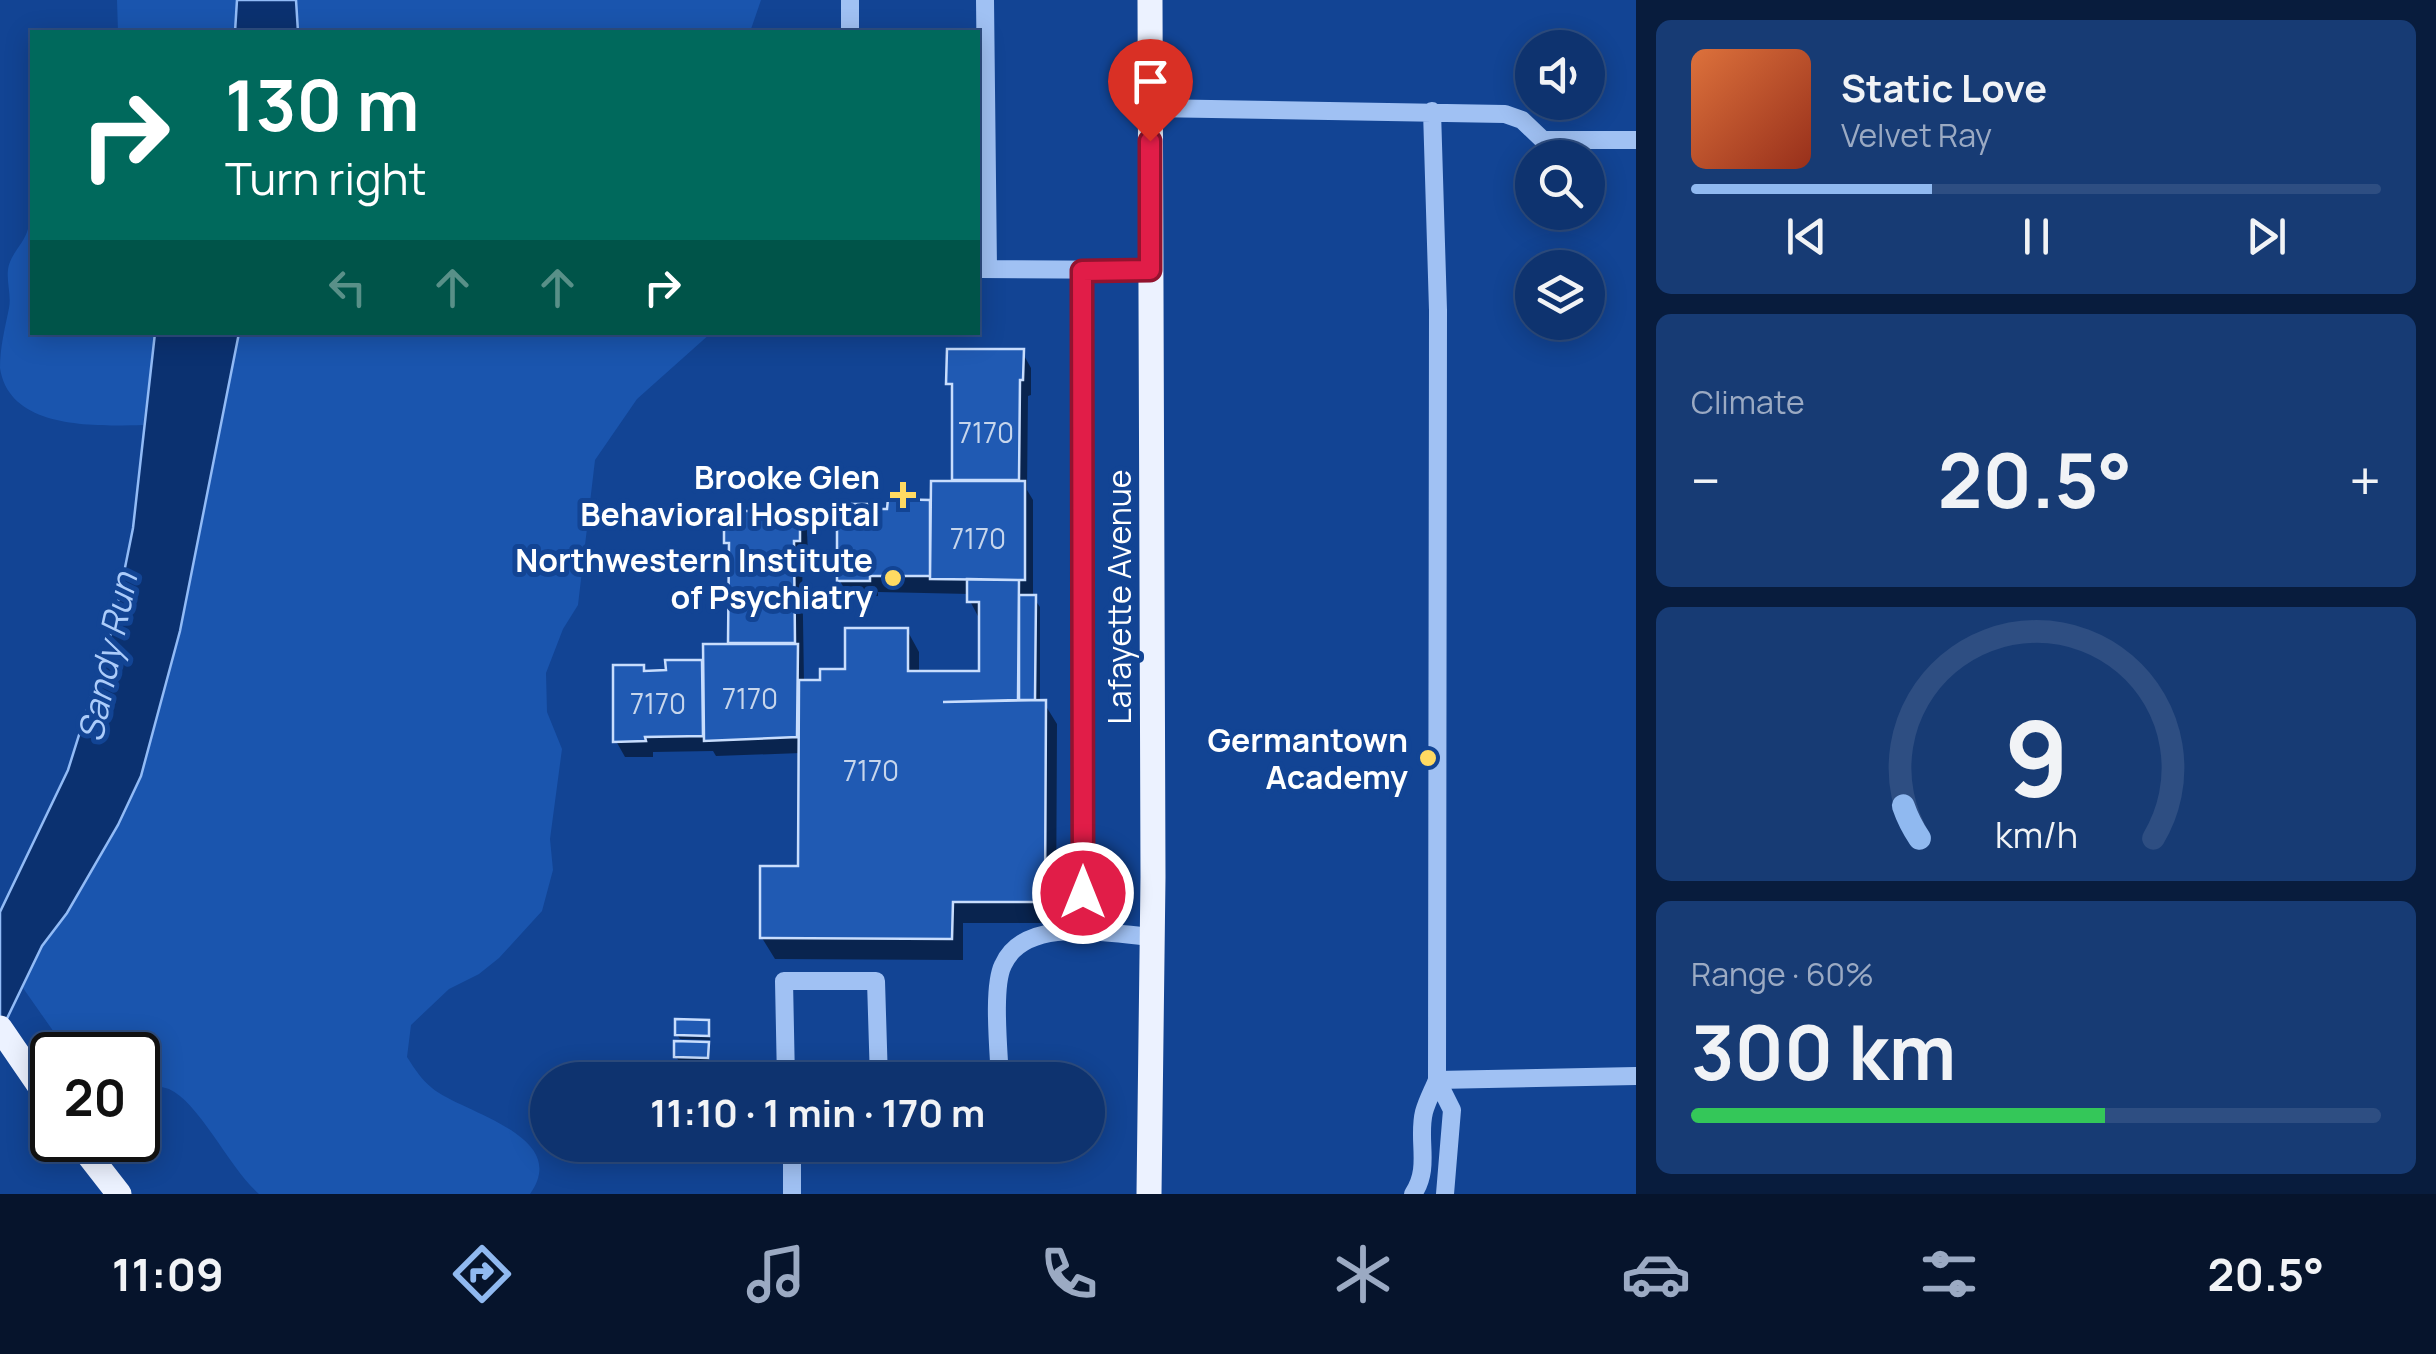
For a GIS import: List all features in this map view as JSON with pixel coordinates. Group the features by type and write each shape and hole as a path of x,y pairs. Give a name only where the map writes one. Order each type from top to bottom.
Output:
{"main road":[{"name":"Lafayette Avenue","path":"1149,1194 1150,0"},
{"path":"0,1028 30,1073"},
{"path":"95,1162 119,1194"}],"lane":[{"path":"850,0 850,30"},
{"path":"986,0 982,269 1150,270"},
{"path":"1150,108 1505,114 1522,120 1543,140 1636,140"},
{"path":"1413,1194 1422,1181 1424,1114 1437,1080 1438,310 1432,111"},
{"path":"1082,271 1083,932"},
{"path":"999,1062 1002,965 1021,942 1043,933 1152,937"},
{"path":"786,1062 784,982 876,980 878,1062"},
{"path":"1437,1080 1636,1076"},
{"path":"1437,1080 1452,1110 1446,1194"},
{"path":"792,1162 792,1194"}],"shaded area":[{"path":"117,0 237,0 235,30 118,30"},
{"path":"296,0 761,0 751,30 298,30"},
{"path":"30,215 30,335 155,335 143,425 57,420 37,414 7,388 0,368 10,302 8,267 28,229"},
{"path":"239,335 709,335 637,399 595,460 578,605 563,629 546,673 547,712 562,749 550,839 553,870 542,911 499,958 479,974 449,989 411,1025 407,1057 424,1081 508,1128 530,1147 530,1162 538,1162 539,1174 530,1194 259,1194 192,1107 169,1089 160,1087 160,1032 54,1032 23,988 42,946 67,913 118,825 141,776 180,631"}],"water":[{"path":"237,0 296,0 298,30 235,30"},
{"name":"Sandy Run","path":"155,335 239,335 180,631 141,776 118,825 67,913 42,946 0,1033 0,912 68,770 113,627 133,528"}],"building":[{"name":"Brooke Glen Behavioral Hospital","path":"947,349 1024,349 1019,480 952,480 952,384 946,384"},
{"name":"Brooke Glen Behavioral Hospital","path":"931,481 1025,481 1025,580 930,579"},
{"name":"Brooke Glen Behavioral Hospital","path":"888,499 930,500 930,576 870,576 870,581 837,581 837,504 887,509"},
{"name":"Brooke Glen Behavioral Hospital","path":"724,511 800,511 800,541 794,541 795,643 728,643 729,543 724,543"},
{"name":"Brooke Glen Behavioral Hospital","path":"967,579 1019,580 1018,700 943,702 1046,700 1045,902 953,902 952,939 760,938 760,866 798,866 799,680 820,680 820,669 845,669 845,628 908,628 908,671 979,671 979,602 967,602"},
{"path":"1019,595 1036,595 1035,700 1019,700"},
{"path":"703,644 798,644 797,737 704,741"},
{"path":"665,660 702,660 703,736 613,742 613,665 644,665 644,671 666,670"},
{"path":"675,1019 709,1020 709,1036 675,1035"},
{"path":"674,1041 709,1042 708,1058 674,1057"}],"place":[{"name":"Brooke Glen Behavioral Hospital","path":"903,495"},
{"name":"Northwestern Institute of Psychiatry","path":"893,578"},
{"name":"Germantown Academy","path":"1428,758"}],"route":[{"path":"1083,893 1082,271 1150,270 1150,141"}]}
